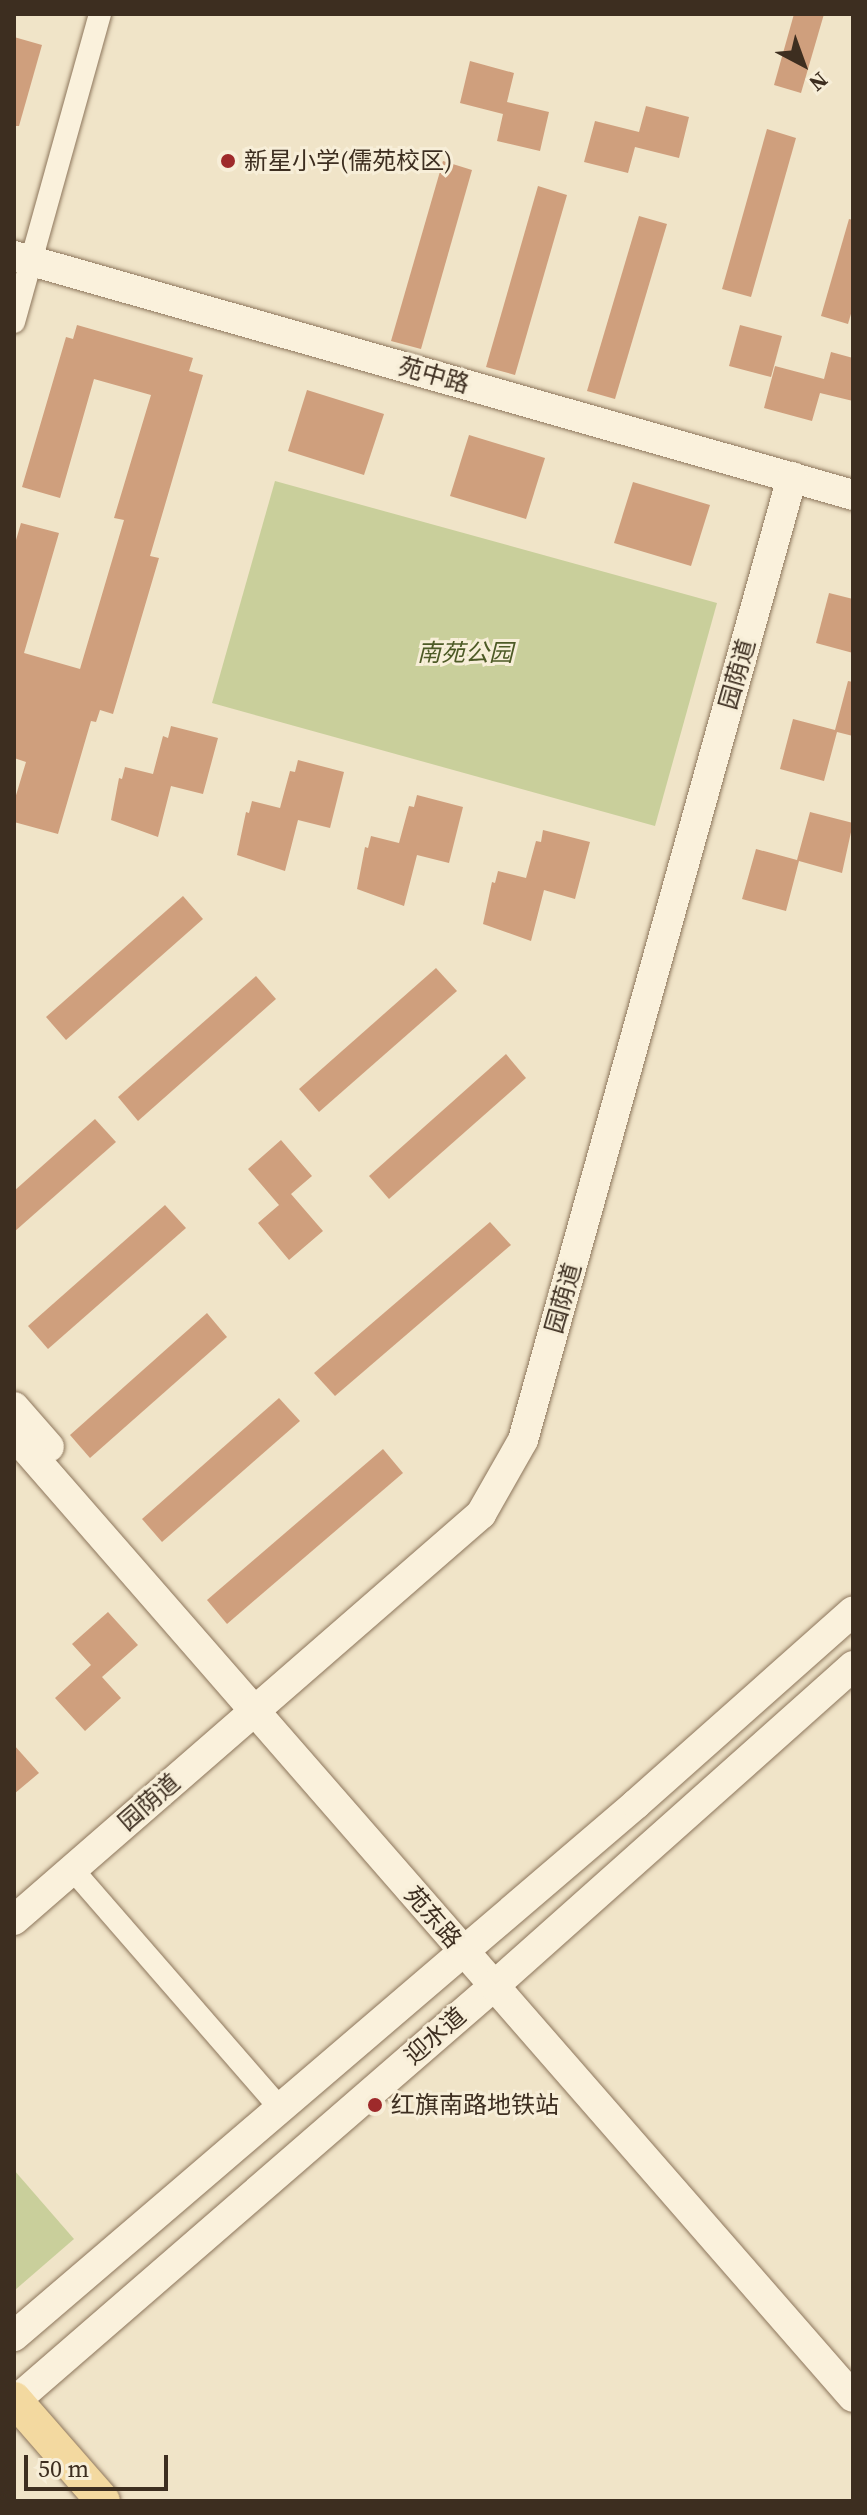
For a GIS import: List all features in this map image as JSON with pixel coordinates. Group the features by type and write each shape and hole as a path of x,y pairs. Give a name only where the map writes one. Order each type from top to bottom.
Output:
{"main road":[{"path":"14,2401 103,2501"}],"street":[{"path":"14,322 21,266 100,14"},
{"name":"苑中路","path":"21,266 790,483 853,495"},
{"name":"苑中路","path":"790,483 853,507"},
{"name":"园荫道","path":"14,1920 481,1514 523,1440 790,483"},
{"name":"苑东路","path":"14,1407 260,1705"},
{"name":"苑东路","path":"14,1435 853,2367"},
{"name":"迎水道","path":"14,2336 636,1804 853,1611"},
{"name":"迎水道","path":"14,2401 501,1979 853,1666"},
{"path":"73,1870 281,2109"},
{"name":"苑东路","path":"501,1979 853,2397"}],"green space":[{"name":"南苑公园","path":"275,481 717,603 655,826 212,703"},
{"path":"14,2170 74,2239 15,2290 14,2290"}],"building":[{"path":"794,14 824,14 801,93 774,85"},
{"path":"14,37 42,45 19,126 14,126"},
{"path":"470,61 514,73 507,102 549,112 540,151 497,141 503,114 460,103"},
{"path":"646,106 689,117 679,158 635,147 628,173 584,162 595,121 639,132"},
{"path":"767,129 796,138 751,297 722,289"},
{"path":"443,161 472,170 421,349 391,341"},
{"path":"538,186 567,195 515,375 486,367"},
{"path":"639,216 667,224 615,399 587,391"},
{"path":"849,219 853,220 853,307 848,324 821,316"},
{"path":"77,325 193,358 189,371 203,375 150,556 159,558 113,714 100,710 96,722 91,721 58,834 14,822 14,802 26,762 14,758 14,547 21,523 59,533 24,653 80,669 124,520 114,518 151,395 94,379 60,498 22,487 66,337 73,339"},
{"path":"740,325 782,336 771,377 729,366"},
{"path":"831,352 853,358 853,401 820,393 812,421 764,408 775,366 824,379"},
{"path":"307,390 384,414 364,475 288,451"},
{"path":"469,435 545,458 526,519 450,496"},
{"path":"633,482 710,505 691,566 614,543"},
{"path":"829,593 853,599 853,653 816,643"},
{"path":"848,681 853,682 853,736 837,732 824,781 780,769 793,719 835,730"},
{"path":"171,726 218,738 203,794 171,786 158,837 111,820 119,778 122,779 125,767 153,774 163,736 168,738"},
{"path":"298,760 344,772 330,828 298,820 285,871 237,855 246,812 249,813 252,801 280,808 290,771 295,772"},
{"path":"417,795 463,807 449,863 417,855 404,906 357,889 365,847 368,848 371,836 399,843 409,806 414,807"},
{"path":"810,812 853,823 842,873 799,861 786,911 742,899 756,849 797,860"},
{"path":"543,830 590,842 575,899 544,890 531,941 483,924 492,882 495,883 498,871 526,878 536,841 541,842"},
{"path":"183,896 203,919 66,1040 46,1017"},
{"path":"436,968 457,991 319,1112 299,1089"},
{"path":"256,976 276,999 138,1121 118,1097"},
{"path":"506,1054 526,1078 389,1199 369,1176"},
{"path":"95,1119 116,1142 14,1232 14,1191"},
{"path":"281,1140 312,1176 291,1194 323,1231 289,1260 258,1223 279,1205 248,1169"},
{"path":"165,1205 186,1228 48,1349 28,1326"},
{"path":"490,1222 511,1245 335,1396 314,1373"},
{"path":"207,1313 227,1337 90,1458 70,1435"},
{"path":"279,1398 300,1421 162,1542 142,1519"},
{"path":"383,1449 403,1473 227,1624 207,1600"},
{"path":"108,1612 138,1645 102,1677 121,1698 85,1731 55,1698 91,1665 72,1644"},
{"path":"14,1745 39,1773 14,1794"}],"place":[{"name":"新星小学(儒苑校区)","path":"228,161"},
{"name":"红旗南路地铁站","path":"375,2105"}]}
